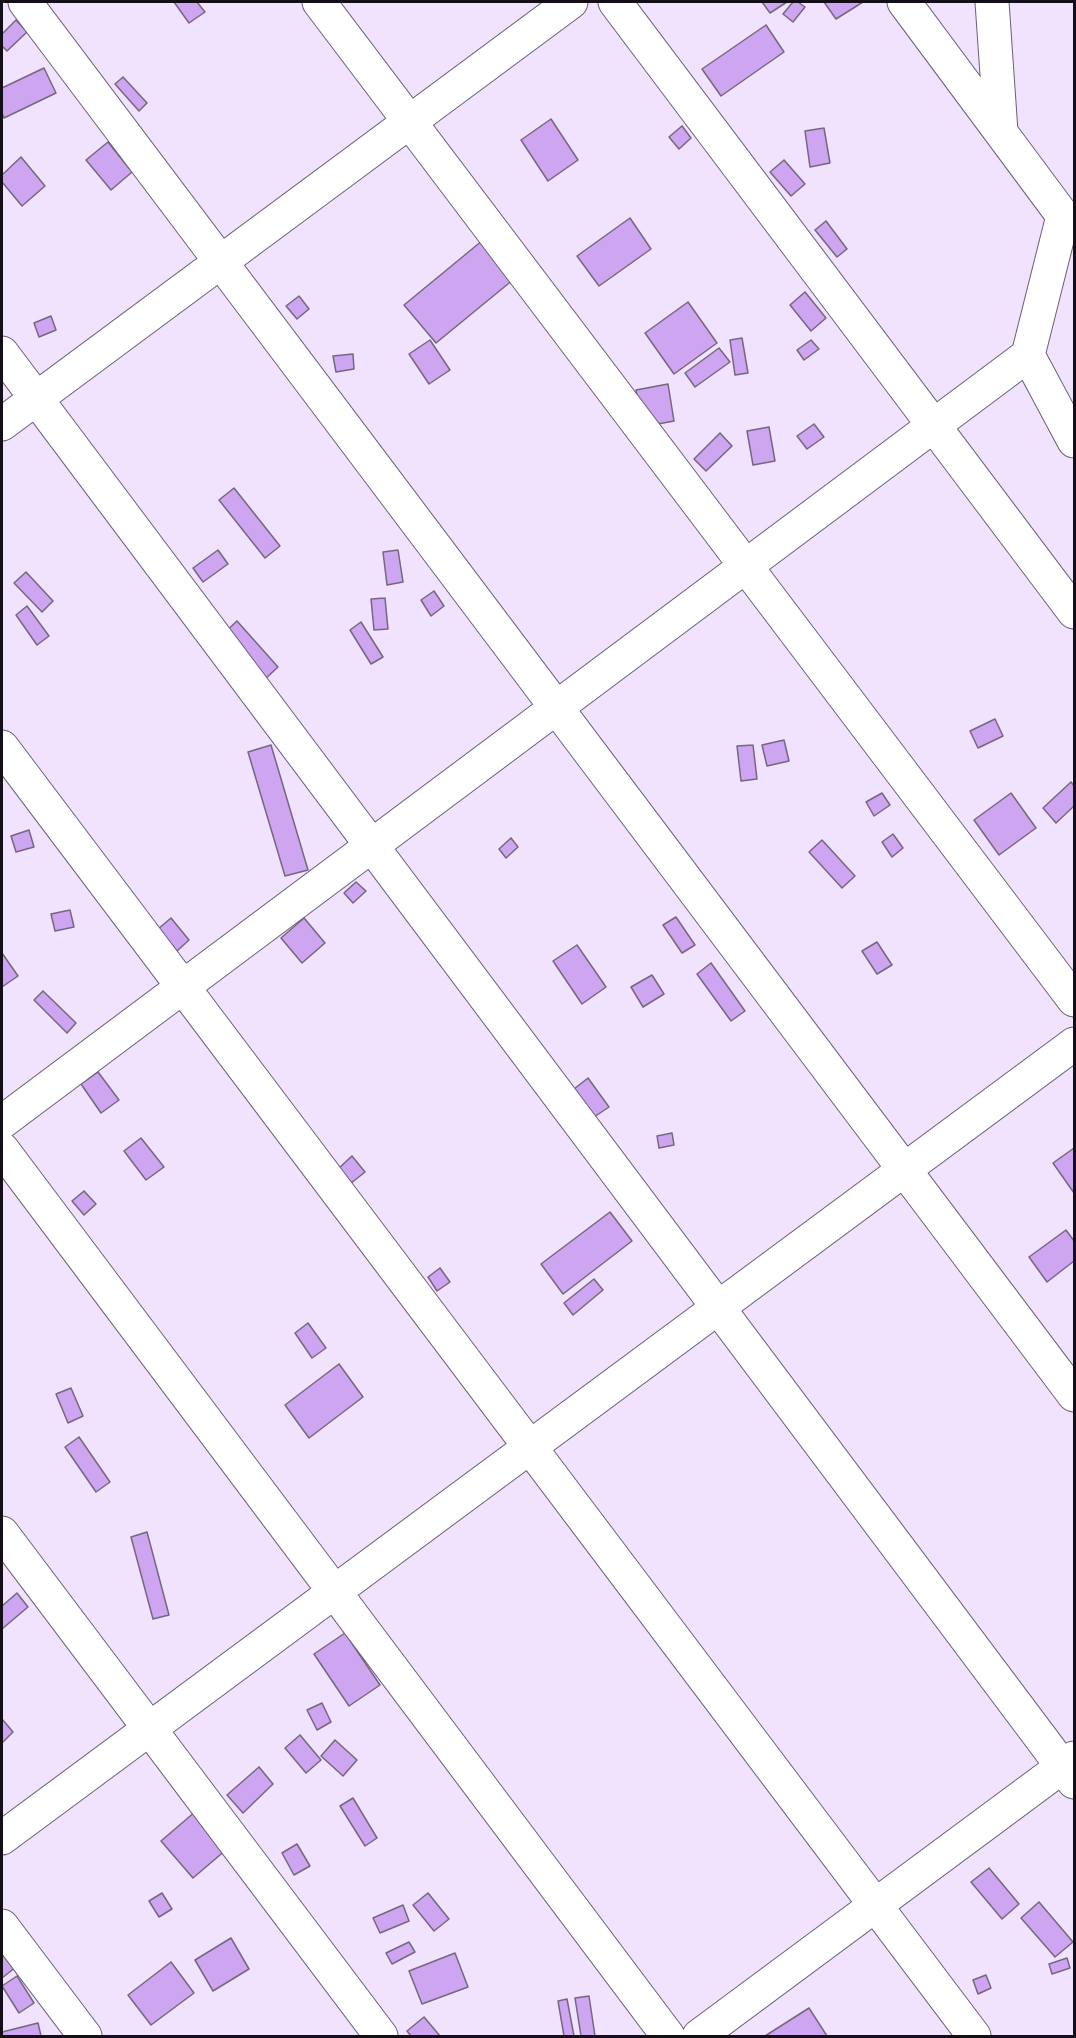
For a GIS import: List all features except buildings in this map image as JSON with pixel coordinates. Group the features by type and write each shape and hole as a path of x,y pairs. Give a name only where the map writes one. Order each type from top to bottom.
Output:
{"street":[{"path":"25,2 1074,1395"},
{"path":"319,2 1074,1000"},
{"path":"2,424 571,2"},
{"path":"615,2 1074,612"},
{"path":"2,1122 1028,355 1069,216 1001,132 904,2"},
{"path":"992,2 1001,132"},
{"path":"2,353 718,1308 1070,1769 875,1905 699,2037"},
{"path":"1028,355 1074,441"},
{"path":"2,747 974,2037"},
{"path":"2,1838 1074,1044"},
{"path":"2,1149 668,2037"},
{"path":"2,1533 381,2037"},
{"path":"2,1926 85,2037"}]}
